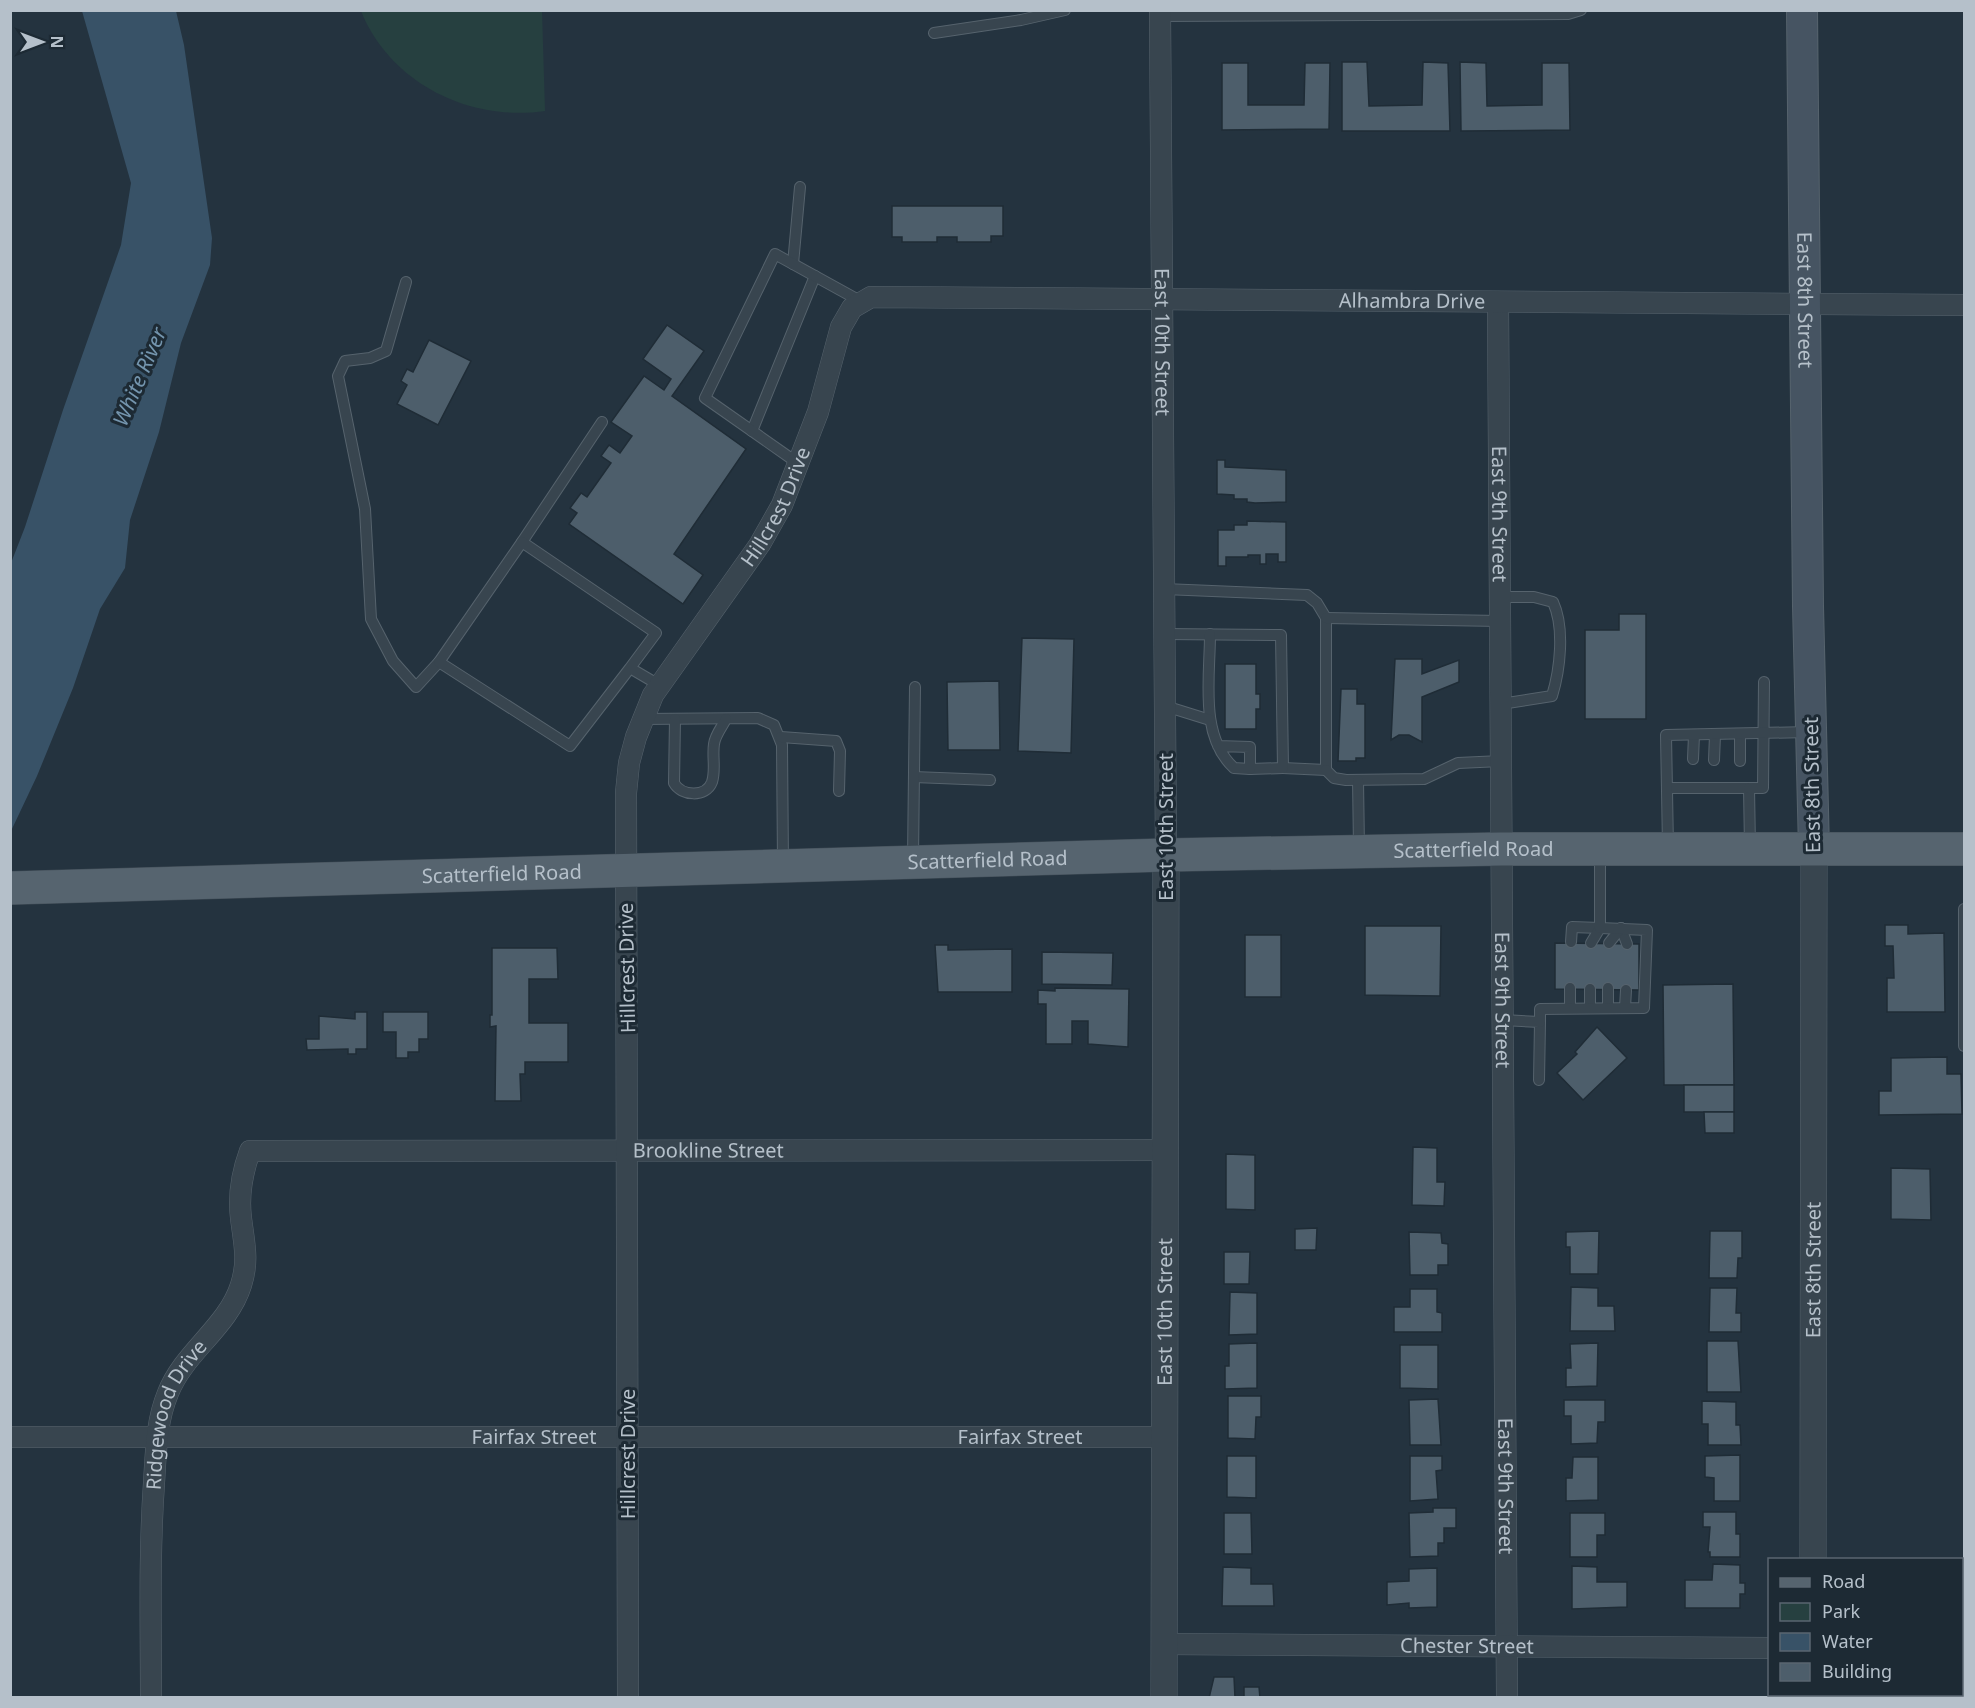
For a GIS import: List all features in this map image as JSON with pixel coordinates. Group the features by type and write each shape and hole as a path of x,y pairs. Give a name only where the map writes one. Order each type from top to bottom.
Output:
{"main road":[{"name":"East 8th Street","path":"1802,10 1814,850"},
{"name":"Scatterfield Road","path":"10,888 783,864 1166,855 1502,849 1965,849"}],"street":[{"name":"East 10th Street","path":"1160,13 1166,855 1164,1698"},
{"name":"Alhambra Drive","path":"862,302 872,297 1163,301 1965,305"},
{"name":"Hillcrest Drive","path":"628,1698 626,793 629,763 643,719 659,685 760,544 782,505 818,412 840,327 852,308 862,302"},
{"name":"East 9th Street","path":"1498,302 1507,1698"},
{"name":"East 8th Street","path":"1813,1558 1814,850"},
{"name":"Brookline Street","path":"250,1151 1166,1150"},
{"name":"Ridgewood Drive","path":"151,1698 151,1522 161,1409 174,1377 234,1304 241,1286 247,1264 246,1242 241,1221 240,1184 250,1151"},
{"name":"Fairfax Street","path":"10,1437 1164,1437"},
{"name":"Chester Street","path":"1164,1644 1768,1648"}],"lane":[{"path":"934,33 1021,20 1065,10"},
{"path":"1160,13 1568,14 1581,10"},
{"path":"793,264 800,187"},
{"path":"799,464 705,398 775,254 862,302"},
{"path":"752,431 815,276"},
{"path":"406,282 386,351 370,358 345,362 338,375 365,509 371,619 393,661 416,687 439,662 602,422"},
{"path":"439,662 570,746 656,633 522,542"},
{"path":"1164,589 1307,595 1317,603 1326,618 1326,770"},
{"path":"1500,597 1534,597 1553,602 1558,612 1559,627 1556,683 1552,696 1500,704"},
{"path":"1326,618 1500,621"},
{"path":"1165,634 1281,635 1283,768"},
{"path":"1210,634 1210,720 1224,759 1234,768 1326,770 1334,778 1358,780 1424,779 1458,763 1501,761"},
{"path":"630,669 659,685"},
{"path":"1667,788 1714,785 1763,788 1764,682"},
{"path":"913,861 915,687"},
{"path":"1165,706 1210,720"},
{"path":"643,719 766,720 774,725 781,737 783,864"},
{"path":"675,719 674,783 681,791 696,793 708,788 712,781 714,741 726,719"},
{"path":"1668,850 1666,735 1811,732"},
{"path":"1693,759 1694,735"},
{"path":"1714,735 1714,760"},
{"path":"1740,735 1740,760"},
{"path":"781,737 836,741 840,751 839,791"},
{"path":"1218,746 1250,747 1250,769"},
{"path":"914,777 990,780"},
{"path":"1358,780 1359,852"},
{"path":"1743,786 1750,850"},
{"path":"1591,943 1600,928 1600,850"},
{"path":"1965,909 1965,1046"},
{"path":"1539,1080 1540,1009 1644,1008 1647,930 1572,927 1571,942"},
{"path":"1609,943 1621,928"},
{"path":"1621,928 1627,944"},
{"path":"1570,988 1570,1008"},
{"path":"1608,988 1608,1008"},
{"path":"1590,989 1590,1008"},
{"path":"1625,1008 1626,990"},
{"path":"1503,1020 1540,1022"}],"green space":[{"path":"361,11 542,11 545,111 516,113 488,110 461,103 435,92 412,77 391,59 374,36"}],"water":[{"name":"White River","path":"82,11 176,11 184,45 212,238 210,265 181,343 159,432 130,520 125,568 100,609 73,688 37,776 11,831 11,563 121,245 131,183"}],"building":[{"path":"1342,62 1367,62 1369,106 1422,105 1423,62 1448,63 1450,131 1342,131"},
{"path":"1460,62 1486,63 1487,106 1542,105 1542,63 1569,63 1570,130 1461,131"},
{"path":"1222,63 1248,63 1248,105 1304,105 1305,63 1330,63 1329,129 1222,130"},
{"path":"892,206 1003,206 1003,236 991,236 991,242 957,242 957,237 937,237 937,242 902,242 902,237 892,237"},
{"path":"667,325 704,351 672,396 746,449 674,554 703,575 683,604 569,524 577,513 570,508 581,493 587,497 611,463 601,456 609,445 620,453 632,436 611,422 644,376 664,390 671,379 643,359"},
{"path":"429,340 471,361 438,425 397,404 407,385 401,381 407,369 413,372"},
{"path":"1217,460 1225,460 1225,467 1286,470 1286,502 1255,503 1247,502 1247,499 1234,499 1234,495 1217,494"},
{"path":"1247,521 1286,522 1286,562 1278,562 1278,554 1266,554 1266,564 1260,564 1260,555 1248,555 1248,557 1226,557 1226,566 1218,566 1218,530 1234,530 1234,525 1247,525"},
{"path":"1619,614 1646,614 1646,719 1585,719 1585,630 1619,630"},
{"path":"1022,638 1074,639 1071,753 1018,751"},
{"path":"1395,659 1422,659 1422,674 1459,660 1459,682 1422,697 1422,742 1409,735 1399,735 1391,740"},
{"path":"1225,664 1256,664 1256,694 1260,694 1260,709 1256,709 1256,729 1225,729"},
{"path":"999,681 1000,750 948,750 947,682"},
{"path":"1341,689 1357,689 1357,704 1365,704 1365,758 1356,758 1356,761 1338,761"},
{"path":"1885,925 1908,925 1908,934 1944,933 1945,1012 1887,1012 1887,978 1894,978 1893,946 1885,946"},
{"path":"1365,926 1441,926 1440,996 1365,995"},
{"path":"1245,935 1281,935 1281,997 1245,997"},
{"path":"1555,943 1639,944 1639,990 1555,989"},
{"path":"935,945 948,945 948,950 1012,949 1012,992 938,992"},
{"path":"492,948 557,948 558,979 529,979 529,1023 568,1023 568,1062 525,1062 525,1074 520,1074 521,1101 495,1101 496,1026 490,1027"},
{"path":"1042,952 1113,953 1112,985 1042,984"},
{"path":"1733,984 1734,1085 1664,1085 1663,985"},
{"path":"1055,988 1129,989 1128,1047 1088,1044 1088,1021 1072,1021 1072,1044 1046,1044 1046,1004 1038,1004 1038,990 1055,991"},
{"path":"355,1012 367,1012 367,1049 356,1049 356,1054 348,1054 348,1049 307,1050 306,1039 319,1039 319,1016 355,1019"},
{"path":"383,1012 428,1012 428,1039 419,1039 419,1052 408,1052 408,1058 396,1058 396,1032 383,1032"},
{"path":"1597,1027 1627,1058 1583,1100 1557,1073 1577,1054 1575,1052"},
{"path":"1947,1057 1947,1074 1961,1074 1962,1114 1879,1115 1879,1091 1891,1091 1891,1058"},
{"path":"1684,1085 1734,1085 1734,1112 1684,1112"},
{"path":"1704,1112 1734,1112 1734,1133 1705,1133"},
{"path":"1413,1147 1437,1148 1437,1182 1445,1182 1444,1206 1412,1205"},
{"path":"1226,1154 1255,1155 1255,1210 1226,1209"},
{"path":"1891,1168 1930,1169 1931,1220 1891,1219"},
{"path":"1317,1228 1316,1250 1295,1250 1295,1229"},
{"path":"1599,1231 1598,1274 1570,1274 1570,1247 1566,1247 1566,1232"},
{"path":"1710,1231 1742,1231 1742,1258 1738,1258 1737,1278 1709,1278"},
{"path":"1409,1232 1441,1233 1442,1243 1448,1244 1448,1265 1438,1265 1438,1275 1410,1275"},
{"path":"1224,1252 1250,1252 1249,1284 1224,1284"},
{"path":"1571,1287 1598,1288 1598,1306 1614,1306 1615,1331 1570,1331"},
{"path":"1710,1288 1737,1288 1736,1313 1741,1313 1741,1332 1709,1332"},
{"path":"1410,1289 1437,1289 1437,1312 1442,1313 1442,1332 1394,1332 1394,1307 1410,1307"},
{"path":"1230,1292 1257,1293 1257,1334 1229,1335"},
{"path":"1707,1341 1738,1341 1741,1392 1707,1392"},
{"path":"1257,1343 1257,1388 1225,1389 1225,1366 1229,1366 1229,1344"},
{"path":"1598,1343 1597,1386 1566,1387 1566,1368 1571,1368 1570,1344"},
{"path":"1400,1345 1438,1345 1438,1389 1400,1388"},
{"path":"1228,1396 1261,1396 1261,1417 1256,1417 1255,1439 1228,1438"},
{"path":"1438,1399 1441,1445 1410,1445 1409,1400"},
{"path":"1564,1400 1605,1400 1605,1422 1598,1422 1597,1443 1571,1444 1571,1416 1564,1416"},
{"path":"1702,1401 1736,1402 1736,1425 1740,1425 1741,1445 1708,1445 1708,1424 1702,1424"},
{"path":"1740,1455 1740,1501 1714,1501 1714,1478 1705,1477 1705,1456"},
{"path":"1227,1456 1256,1456 1256,1498 1227,1497"},
{"path":"1410,1456 1442,1456 1442,1470 1436,1471 1438,1499 1410,1501"},
{"path":"1573,1457 1598,1457 1598,1500 1566,1501 1566,1478 1572,1478"},
{"path":"1433,1508 1456,1508 1456,1528 1444,1528 1444,1543 1438,1543 1438,1556 1410,1557 1409,1513 1433,1512"},
{"path":"1703,1512 1736,1512 1736,1534 1740,1534 1740,1557 1710,1557 1710,1552 1708,1552 1710,1527 1703,1527"},
{"path":"1224,1513 1251,1513 1252,1554 1224,1554"},
{"path":"1570,1513 1605,1513 1605,1535 1597,1535 1597,1557 1570,1557"},
{"path":"1713,1564 1740,1565 1740,1583 1745,1583 1745,1594 1740,1594 1740,1608 1685,1608 1685,1580 1712,1580"},
{"path":"1572,1566 1597,1567 1597,1582 1627,1582 1627,1607 1572,1609"},
{"path":"1223,1567 1251,1568 1251,1584 1273,1584 1274,1606 1222,1606"},
{"path":"1437,1568 1437,1607 1409,1608 1409,1603 1387,1605 1387,1582 1409,1581 1409,1569"},
{"path":"1214,1677 1234,1677 1235,1698 1209,1698"},
{"path":"1244,1687 1259,1687 1260,1698 1244,1698"}]}
